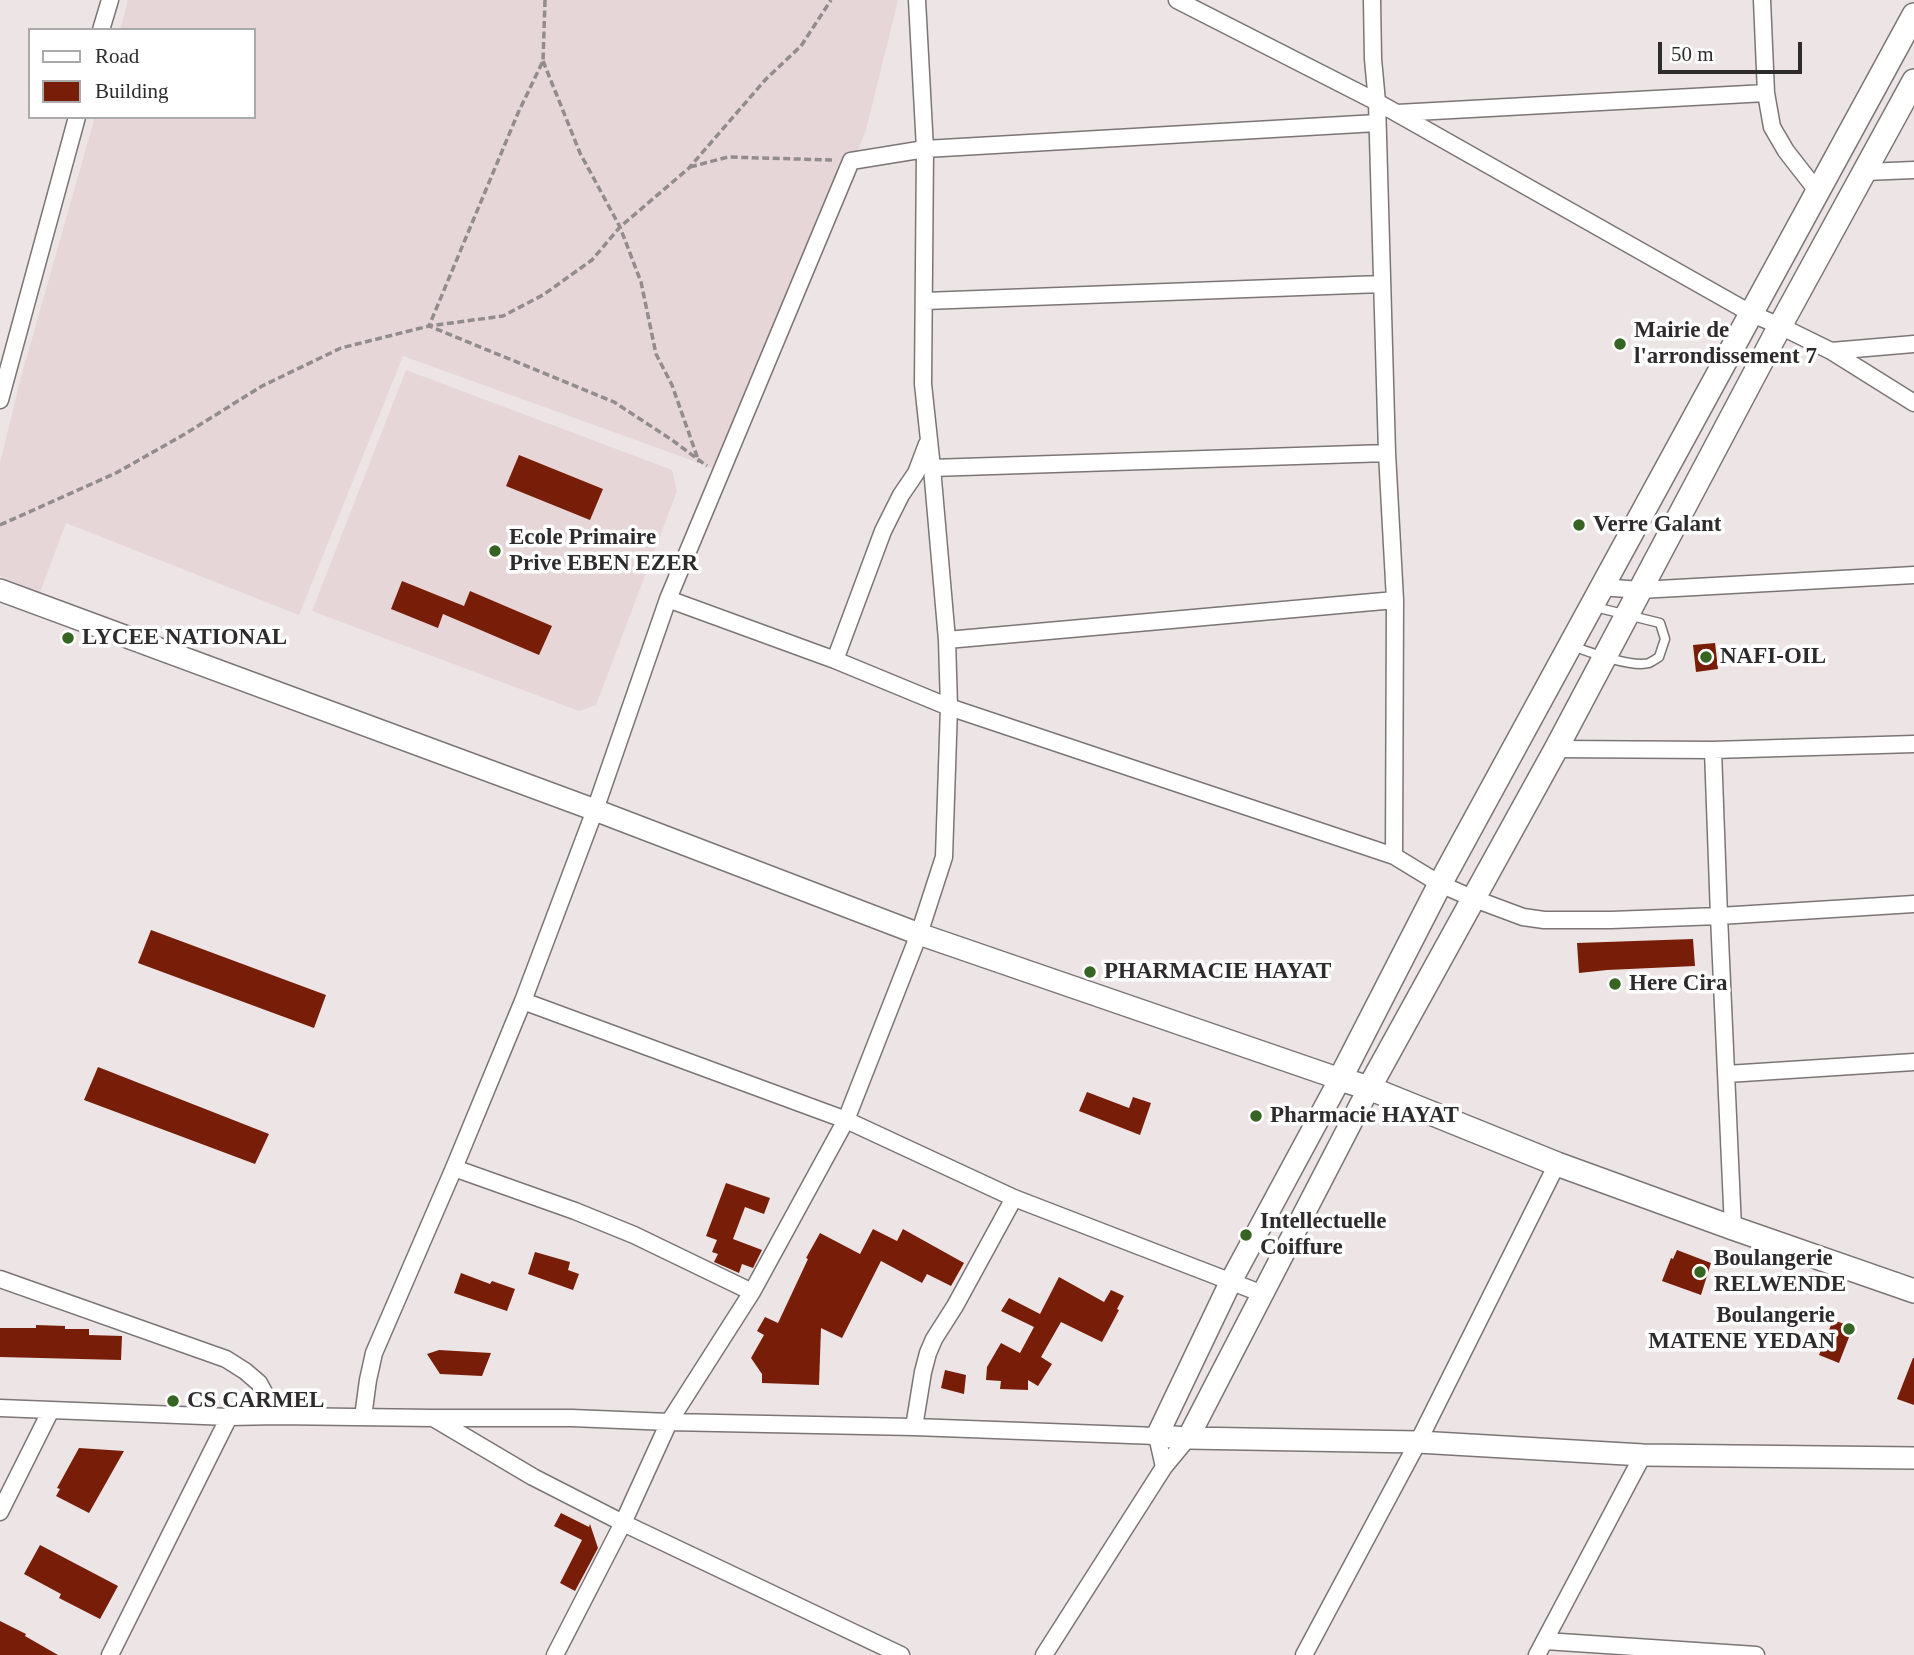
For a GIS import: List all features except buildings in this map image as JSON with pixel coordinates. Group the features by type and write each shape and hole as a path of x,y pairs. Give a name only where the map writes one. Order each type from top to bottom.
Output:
{"main road":[{"path":"1913,1289 1557,1164 1369,1088 1340,1079 1440,884 1914,15"},
{"path":"1369,1088 1556,749 1780,326 1914,81"}],"street":[{"path":"102,28 109,0 119,0"},
{"path":"555,1655 623,1523 669,1422 752,1292 846,1120 919,934 944,857 947,640 923,384 925,149 917,0"},
{"path":"1177,0 1377,102 1752,314 1830,351 1914,403"},
{"path":"1372,0 1387,453 1395,600 1394,856"},
{"path":"1762,0 1766,93 1772,127 1786,151 1818,192"},
{"path":"1397,113 1766,93"},
{"path":"0,400 76,119"},
{"path":"363,1416 374,1353 523,1001 595,810 668,599 851,161 925,149 1377,123"},
{"path":"1865,172 1914,170"},
{"path":"925,301 1381,284"},
{"path":"1830,351 1914,344"},
{"path":"835,660 883,531 901,495 916,473 928,441"},
{"path":"932,468 1387,453"},
{"path":"1596,597 1640,590 1914,575"},
{"path":"0,590 595,810 919,934 1340,1079 1231,1281 1157,1436 1164,1467"},
{"path":"668,599 835,660 948,707 1394,856 1440,884 1523,917 1544,920 1611,920 1914,904"},
{"path":"947,640 1395,600"},
{"path":"1556,749 1713,750 1914,744"},
{"path":"1713,750 1733,1228"},
{"path":"523,1001 846,1120 1014,1198 1263,1294"},
{"path":"1727,1074 1914,1062"},
{"path":"1044,1655 1164,1467 1188,1438 1369,1088"},
{"path":"1304,1655 1418,1442 1557,1164"},
{"path":"454,1168 622,1230 752,1292"},
{"path":"914,1427 923,1372 931,1346 1014,1198"},
{"path":"0,1279 226,1359 260,1383 277,1416"},
{"path":"0,1408 229,1417 572,1418 914,1427 1188,1438 1418,1442 1643,1455 1914,1458"},
{"path":"0,1512 51,1410"},
{"path":"110,1655 229,1417"},
{"path":"433,1418 533,1478 901,1655"},
{"path":"1643,1455 1541,1648 1756,1655"}],"lane":[{"path":"1570,645 1604,658 1642,664 1659,657 1665,639 1660,623 1627,614 1596,597"}],"path":[{"path":"545,0 543,61 580,153 620,228 640,282 656,354 672,385 699,462"},
{"path":"0,525 116,473 262,386 341,348 429,326 503,316 543,295 592,260 620,228 689,168 766,79 801,46 831,0"},
{"path":"429,326 518,113 543,61"},
{"path":"689,168 728,158 851,161"},
{"path":"429,326 614,402 699,462 721,474"}],"shaded area":[{"path":"128,0 898,0 866,130 727,473 403,356 299,615 66,523 40,592 0,576 0,463 21,377 94,119 256,119 256,28 121,28"},
{"name":"Ecole Primaire Prive EBEN EZER","path":"406,370 672,470 677,491 596,705 579,711 312,611"}],"place":[{"name":"Mairie de l'arrondissement 7","path":"1620,344"},
{"name":"Verre Galant","path":"1579,525"},
{"name":"Ecole Primaire Prive EBEN EZER","path":"495,551"},
{"name":"LYCEE NATIONAL","path":"68,638"},
{"name":"NAFI-OIL","path":"1706,657"},
{"name":"PHARMACIE HAYAT","path":"1090,972"},
{"name":"Here Cira","path":"1615,984"},
{"name":"Pharmacie HAYAT","path":"1256,1116"},
{"name":"Intellectuelle Coiffure","path":"1246,1235"},
{"name":"Boulangerie RELWENDE","path":"1700,1272"},
{"name":"Boulangerie MATENE YEDAN","path":"1849,1329"},
{"name":"CS CARMEL","path":"173,1401"}]}
